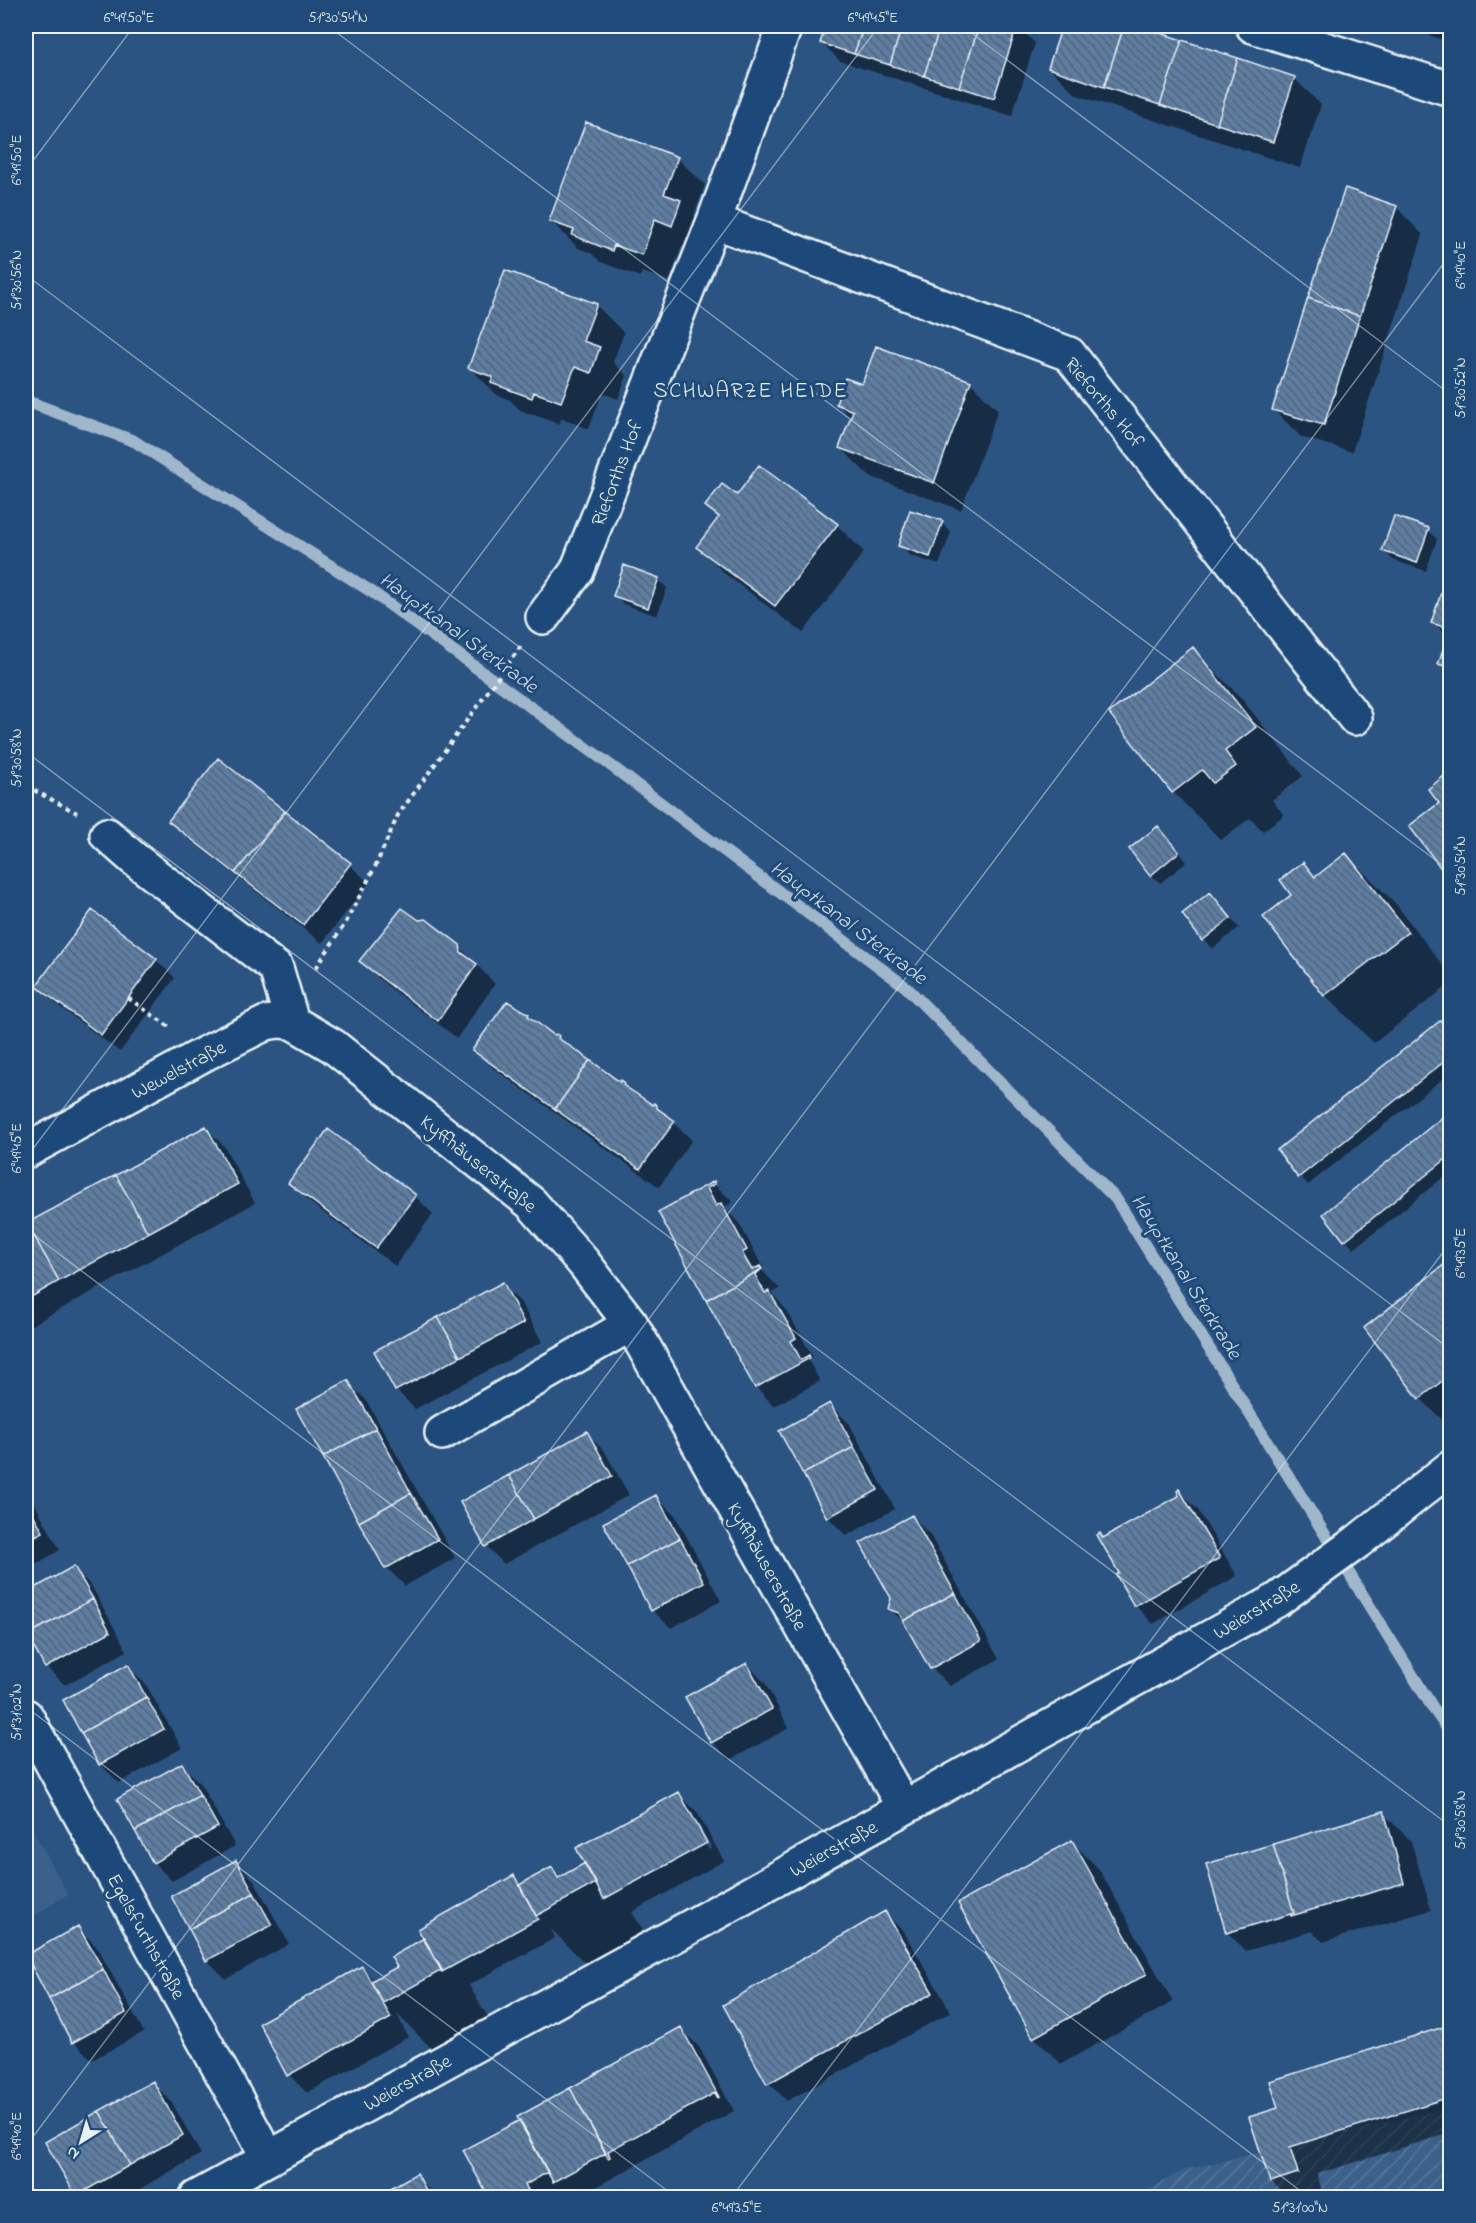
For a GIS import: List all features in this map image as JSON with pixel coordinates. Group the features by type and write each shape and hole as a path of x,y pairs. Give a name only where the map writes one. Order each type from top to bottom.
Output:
{"street":[{"name":"Rieforths Hof","path":"543,617 577,572 714,221 785,26"},
{"path":"1253,26 1450,89"},
{"name":"Rieforths Hof","path":"714,221 1070,354 1355,718"},
{"path":"107,835 133,858 276,968 292,1023"},
{"name":"Wewelstraße","path":"26,1150 266,1023 278,1021 292,1023"},
{"name":"Kyffhäuserstraße","path":"292,1023 333,1046 531,1203 583,1262 631,1324 904,1808"},
{"path":"442,1433 631,1324"},
{"name":"Weierstraße","path":"196,2198 699,1922 1277,1600 1357,1542 1450,1468"},
{"name":"Egelsfurthstraße","path":"26,1716 268,2157"}],"path":[{"path":"292,1023 310,976 346,922 376,865 398,815 543,617"},
{"path":"26,786 71,809 107,835"},
{"path":"128,998 206,1053"}],"shaded area":[{"path":"26,1817 68,1894 26,1921"},
{"path":"1450,2107 1450,2197 1133,2198 1184,2170"}],"building":[{"path":"826,26 864,26 854,54 820,43"},
{"path":"864,26 902,26 890,65 854,54"},
{"path":"902,26 940,26 924,76 890,65"},
{"path":"940,26 979,26 959,87 924,76"},
{"path":"979,26 1017,26 994,98 959,87"},
{"path":"1062,26 1124,26 1104,87 1048,68"},
{"path":"1124,26 1138,26 1182,40 1160,105 1104,87"},
{"path":"1182,40 1238,58 1217,124 1160,105"},
{"path":"1238,58 1295,77 1273,142 1217,124"},
{"path":"586,122 678,157 664,194 681,200 672,226 655,219 642,255 614,245 612,251 572,235 574,230 549,221"},
{"path":"1345,188 1397,206 1360,316 1308,298"},
{"path":"505,270 597,304 583,341 600,347 591,373 575,367 561,402 534,392 532,398 491,383 493,377 468,368"},
{"path":"1308,298 1360,316 1324,425 1272,410"},
{"path":"876,346 971,381 934,483 839,448 853,411 836,404 845,378 862,384"},
{"path":"759,465 838,524 775,606 696,547 719,517 705,506 722,484 737,495"},
{"path":"910,510 943,521 930,557 898,546"},
{"path":"1394,516 1429,528 1417,563 1382,551"},
{"path":"624,565 659,578 648,608 613,596"},
{"path":"1441,593 1450,597 1450,629 1431,623"},
{"path":"1450,629 1450,668 1438,664"},
{"path":"1193,647 1256,727 1225,751 1236,766 1213,783 1202,770 1172,793 1109,713"},
{"path":"218,758 285,811 235,873 168,821"},
{"path":"1450,771 1450,880 1409,826 1439,803 1428,789"},
{"path":"285,811 351,863 303,925 235,873"},
{"path":"1158,826 1179,852 1150,876 1129,849"},
{"path":"1346,853 1408,932 1324,996 1263,917 1291,895 1280,880 1303,862 1315,877"},
{"path":"1210,892 1231,918 1202,941 1182,914"},
{"path":"402,908 419,920 426,919 460,945 461,952 477,964 438,1021 359,961"},
{"path":"92,910 157,959 101,1035 36,986"},
{"path":"507,1001 529,1014 528,1016 590,1060 555,1109 472,1050"},
{"path":"1450,1013 1450,1057 1298,1178 1277,1150"},
{"path":"590,1060 620,1082 621,1080 623,1085 653,1105 654,1103 657,1108 675,1121 640,1169 555,1109"},
{"path":"1450,1111 1450,1156 1344,1241 1323,1214"},
{"path":"206,1126 238,1184 148,1233 116,1175"},
{"path":"328,1129 416,1195 376,1248 288,1183"},
{"path":"116,1175 148,1233 59,1281 27,1223"},
{"path":"714,1181 715,1184 707,1188 716,1206 721,1203 747,1250 742,1253 752,1270 760,1266 762,1269 706,1300 658,1212"},
{"path":"26,1224 59,1281 26,1300"},
{"path":"1450,1260 1450,1375 1419,1399 1364,1328"},
{"path":"762,1269 755,1275 765,1293 769,1291 796,1338 791,1341 801,1360 809,1355 810,1358 755,1388 706,1300"},
{"path":"503,1282 524,1323 460,1357 438,1317"},
{"path":"438,1317 460,1357 395,1391 374,1351"},
{"path":"348,1380 376,1428 323,1457 296,1409"},
{"path":"830,1403 854,1447 803,1474 779,1431"},
{"path":"376,1428 411,1493 359,1522 323,1457"},
{"path":"587,1431 612,1476 534,1519 509,1475"},
{"path":"854,1447 878,1490 827,1518 803,1474"},
{"path":"509,1475 534,1519 485,1547 460,1502"},
{"path":"1179,1489 1220,1558 1134,1606 1116,1575 1119,1573 1097,1535 1100,1533 1103,1538 1179,1496 1177,1491"},
{"path":"411,1493 438,1539 385,1569 359,1522"},
{"path":"656,1495 680,1538 627,1566 603,1523"},
{"path":"26,1501 43,1532 26,1541"},
{"path":"912,1515 955,1593 903,1621 899,1613 888,1609 891,1598 860,1543"},
{"path":"680,1538 704,1582 651,1611 627,1566"},
{"path":"74,1566 93,1599 27,1635 26,1593"},
{"path":"955,1593 981,1641 930,1669 903,1621"},
{"path":"93,1599 110,1632 45,1668 27,1635"},
{"path":"747,1663 772,1709 711,1743 685,1697"},
{"path":"128,1664 146,1697 81,1733 63,1700"},
{"path":"146,1697 164,1729 99,1765 81,1733"},
{"path":"182,1763 200,1795 135,1831 117,1799"},
{"path":"679,1792 707,1843 604,1899 576,1848"},
{"path":"200,1795 218,1827 153,1863 135,1831"},
{"path":"1384,1811 1404,1883 1291,1916 1294,1913 1273,1844"},
{"path":"1072,1840 1147,1974 1033,2038 958,1903"},
{"path":"1273,1844 1294,1913 1226,1933 1206,1864"},
{"path":"236,1860 254,1893 189,1929 171,1896"},
{"path":"585,1863 596,1883 536,1916 519,1885 552,1867 558,1878"},
{"path":"514,1875 538,1919 442,1972 418,1929"},
{"path":"254,1893 272,1925 206,1961 189,1929"},
{"path":"885,1911 933,1993 767,2084 723,2005"},
{"path":"78,1926 103,1969 49,1999 26,1955"},
{"path":"424,1938 442,1970 383,2003 371,1981 397,1967 391,1957"},
{"path":"362,1966 391,2018 287,2076 259,2023"},
{"path":"103,1969 126,2013 72,2043 49,1999"},
{"path":"1450,2025 1450,2097 1290,2147 1298,2173 1270,2182 1249,2117 1278,2108 1270,2081"},
{"path":"681,2027 719,2097 715,2093 608,2151 610,2157 608,2158 570,2088"},
{"path":"153,2081 183,2135 130,2165 99,2111"},
{"path":"570,2088 606,2153 553,2182 517,2117"},
{"path":"99,2111 130,2165 76,2196 45,2142"},
{"path":"520,2120 548,2172 525,2185 531,2195 526,2198 489,2198 463,2150"},
{"path":"417,2173 430,2198 373,2198"}],"waterway":[{"name":"Hauptkanal Sterkrade","path":"26,401 134,441 372,592 598,756 906,987 1116,1199 1450,1732"}],"district":[{"name":"SCHWARZE HEIDE","path":"751,389"}]}
